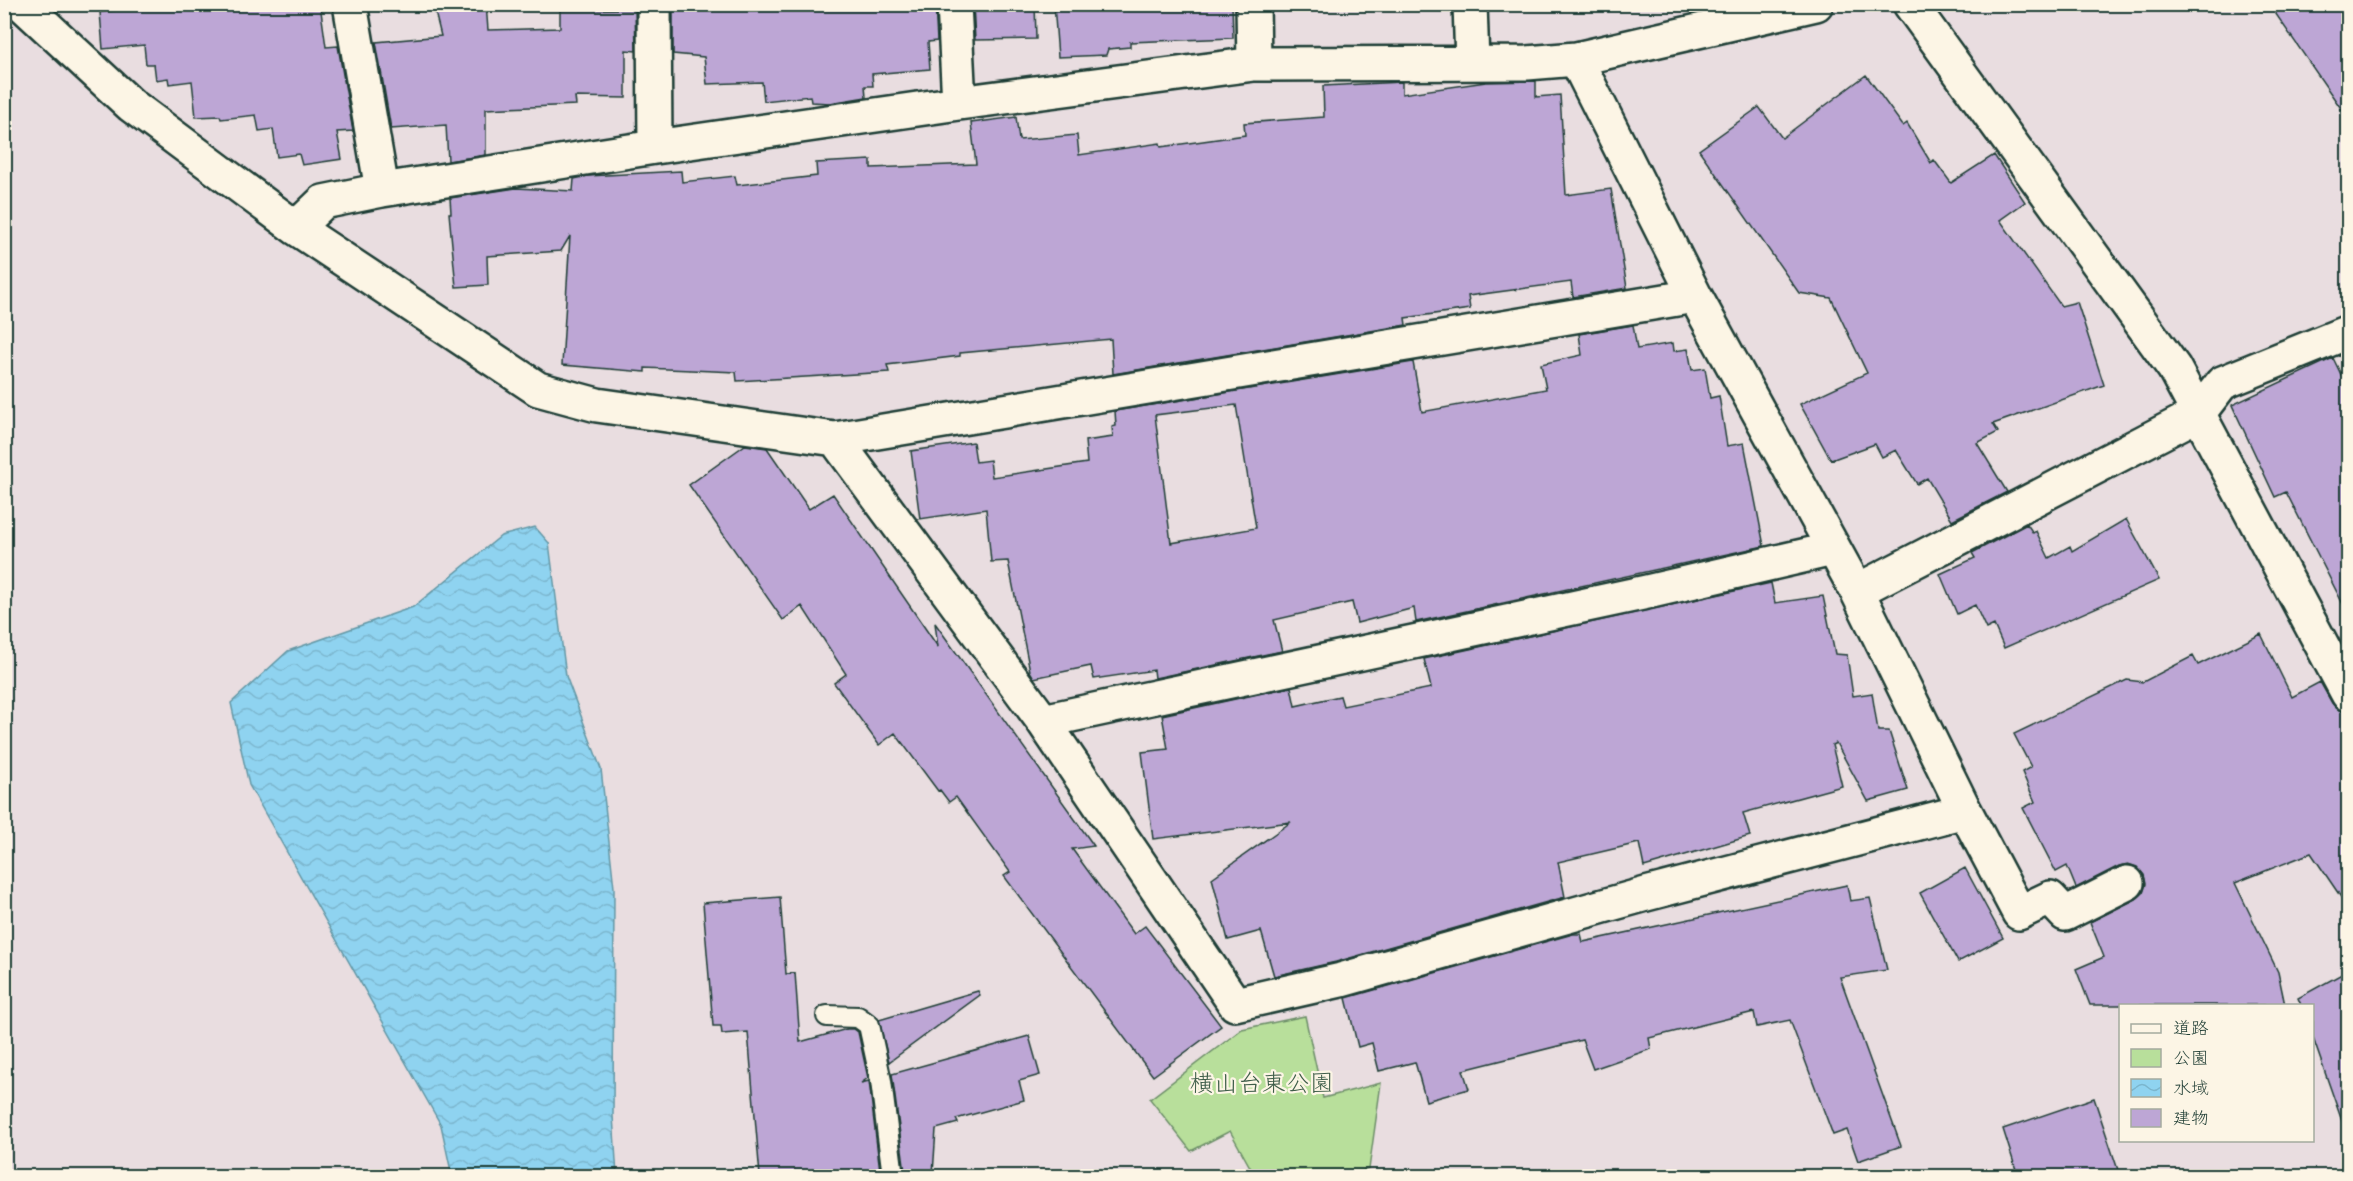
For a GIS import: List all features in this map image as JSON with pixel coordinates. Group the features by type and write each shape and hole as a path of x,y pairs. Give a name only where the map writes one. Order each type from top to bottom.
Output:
{"street":[{"path":"22,4 131,105 296,228 538,389 597,405 835,439 1695,296"},
{"path":"350,4 382,190"},
{"path":"654,4 655,147"},
{"path":"954,4 959,103"},
{"path":"1253,4 1254,64"},
{"path":"1470,4 1472,63"},
{"path":"296,228 323,202 382,190 655,147 959,103 1254,64 1472,63 1576,59 1816,4"},
{"path":"1910,4 2174,368 2349,694"},
{"path":"1576,59 1695,296 1857,591 1965,811 2019,914 2050,898 2065,915 2127,883"},
{"path":"1857,591 2198,414 2223,383 2349,332"},
{"path":"835,439 1043,721 1235,1004 1341,980 1646,894 1965,811"},
{"path":"1043,721 1647,592 1833,549"}],"lane":[{"path":"827,1016 858,1017 869,1025 881,1081 893,1176"}],"green space":[{"name":"横山台東公園","path":"1305,1016 1323,1098 1381,1083 1369,1169 1343,1176 1255,1176 1230,1131 1191,1151 1150,1099 1242,1029"}],"water":[{"path":"535,527 549,543 566,676 601,769 614,888 613,1116 617,1176 452,1176 441,1125 249,785 231,703 288,651 413,607 501,536"}],"building":[{"path":"175,4 320,4 326,47 338,46 353,131 337,132 342,159 302,165 299,154 277,157 273,129 259,131 256,115 221,119 220,116 196,117 192,81 169,84 168,78 156,80 154,64 146,64 144,45 103,49 100,12"},
{"path":"433,4 486,4 488,30 560,28 560,10 635,9 636,51 626,50 626,98 575,97 576,105 486,109 486,155 448,161 446,125 391,129 376,42 441,36"},
{"path":"695,4 935,4 937,41 928,42 930,69 872,74 873,86 865,86 866,97 830,103 811,102 810,96 764,101 762,82 707,84 704,57 673,54 673,9 695,8"},
{"path":"973,4 1035,4 1036,39 975,40"},
{"path":"1054,4 1232,4 1233,38 1130,42 1130,47 1108,49 1106,55 1058,57"},
{"path":"2269,4 2349,4 2349,120"},
{"path":"1866,75 1903,126 1907,123 1931,163 1934,160 1951,183 1994,155 2025,202 2000,220 2061,306 2077,302 2104,385 1993,424 1998,432 1977,443 2007,492 1952,520 1927,478 1917,484 1896,450 1882,457 1875,444 1831,460 1800,404 1867,373 1831,298 1799,293 1699,150 1759,107 1782,138"},
{"path":"1536,81 1536,97 1560,95 1566,195 1611,189 1627,288 1573,297 1571,282 1468,296 1470,309 1405,318 1406,325 1113,374 1111,339 960,353 960,356 887,365 889,372 737,381 736,372 645,368 645,372 562,365 570,236 561,251 487,256 488,285 456,287 449,213 451,213 450,198 516,188 573,191 574,179 588,176 681,171 682,182 735,176 737,185 817,176 816,163 871,160 871,168 976,164 971,123 1016,117 1019,140 1077,135 1079,155 1160,143 1161,147 1245,135 1244,123 1324,117 1323,86 1402,82 1402,94 1486,82"},
{"path":"1633,325 1637,349 1673,343 1674,351 1688,349 1692,370 1705,368 1710,398 1719,396 1727,446 1744,443 1764,546 1416,622 1414,608 1357,623 1352,602 1274,620 1282,651 1155,678 1154,670 1094,679 1091,666 1034,678 1030,671 1008,561 991,562 986,509 920,519 911,451 973,442 976,462 990,460 992,477 1087,463 1085,441 1113,437 1112,427 1116,426 1115,411 1413,362 1422,412 1546,389 1541,364 1582,355 1579,334","holes":["1236,405 1256,528 1171,543 1155,415"]},
{"path":"2333,358 2349,391 2349,616 2286,492 2275,497 2232,405"},
{"path":"745,445 767,448 809,509 833,494 938,647 935,623 1094,846 1072,849 1134,934 1145,926 1221,1026 1153,1076 1004,876 1010,872 956,797 949,802 940,790 938,791 895,733 879,745 834,683 846,674 802,606 783,620 689,485"},
{"path":"2126,519 2159,580 2004,648 1994,625 1986,629 1975,605 1957,614 1940,574 1975,558 1972,553 2027,524 2033,533 2036,531 2049,558 2070,546 2072,551"},
{"path":"1771,583 1775,603 1823,596 1835,654 1847,655 1853,696 1872,693 1878,731 1889,731 1908,790 1868,801 1836,743 1832,745 1842,786 1743,813 1750,836 1644,867 1639,843 1558,862 1565,897 1336,962 1274,976 1261,931 1228,940 1212,878 1291,822 1153,839 1142,752 1168,749 1162,715 1291,687 1295,706 1340,696 1343,706 1431,688 1424,659"},
{"path":"2261,634 2292,697 2320,682 2332,703 2339,710 2349,713 2349,909 2311,853 2235,883 2278,972 2285,1004 2090,1005 2076,969 2104,957 2090,922 2136,899 2143,893 2146,884 2144,875 2137,867 2128,864 2119,866 2076,888 2067,866 2056,872 2023,808 2035,802 2022,772 2031,767 2014,734 2127,680 2143,682 2193,656 2198,665"},
{"path":"1965,868 2003,938 1958,962 1920,893"},
{"path":"1847,885 1850,901 1870,898 1887,970 1840,977 1901,1146 1858,1161 1847,1130 1833,1135 1790,1020 1757,1027 1754,1012 1649,1038 1651,1049 1593,1069 1582,1040 1463,1070 1469,1089 1426,1101 1415,1062 1379,1071 1372,1043 1358,1047 1346,998 1573,934 1581,934 1583,942"},
{"path":"780,897 786,974 795,973 800,1042 847,1029 854,1029 858,1032 868,1078 861,1083 869,1081 880,1171 874,1170 874,1176 760,1176 748,1032 722,1034 721,1026 713,1026 703,903"},
{"path":"2349,970 2349,1123 2343,1124 2314,1041 2314,1004 2301,1004 2298,998"},
{"path":"978,991 980,995 889,1062 879,1020"},
{"path":"1029,1036 1040,1075 1019,1081 1024,1100 956,1119 958,1123 936,1129 933,1174 905,1172 892,1074"},
{"path":"2094,1098 2120,1176 2018,1176 2003,1129"}]}
